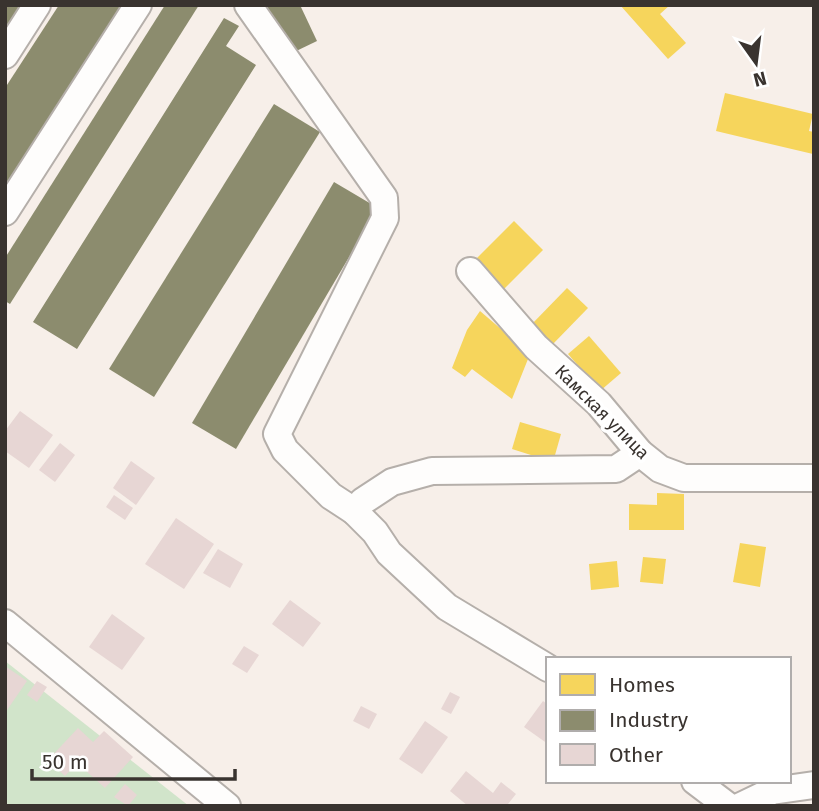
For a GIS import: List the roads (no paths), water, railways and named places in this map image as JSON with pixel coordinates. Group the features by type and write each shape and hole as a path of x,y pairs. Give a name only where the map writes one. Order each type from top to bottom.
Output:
{"street":[{"path":"5,55 37,5"},
{"path":"5,212 138,5"},
{"path":"248,5 384,198 385,218 277,434 285,450 331,496 354,511 389,553 447,607 546,667"},
{"name":"Камская улица","path":"470,271 536,347 599,404 640,453 660,469 684,478 814,478"},
{"path":"354,511 363,501 392,482 432,471 616,469 640,453"},
{"path":"5,623 227,806"},
{"path":"698,783 727,806"},
{"path":"741,806 772,791 814,785"}]}
